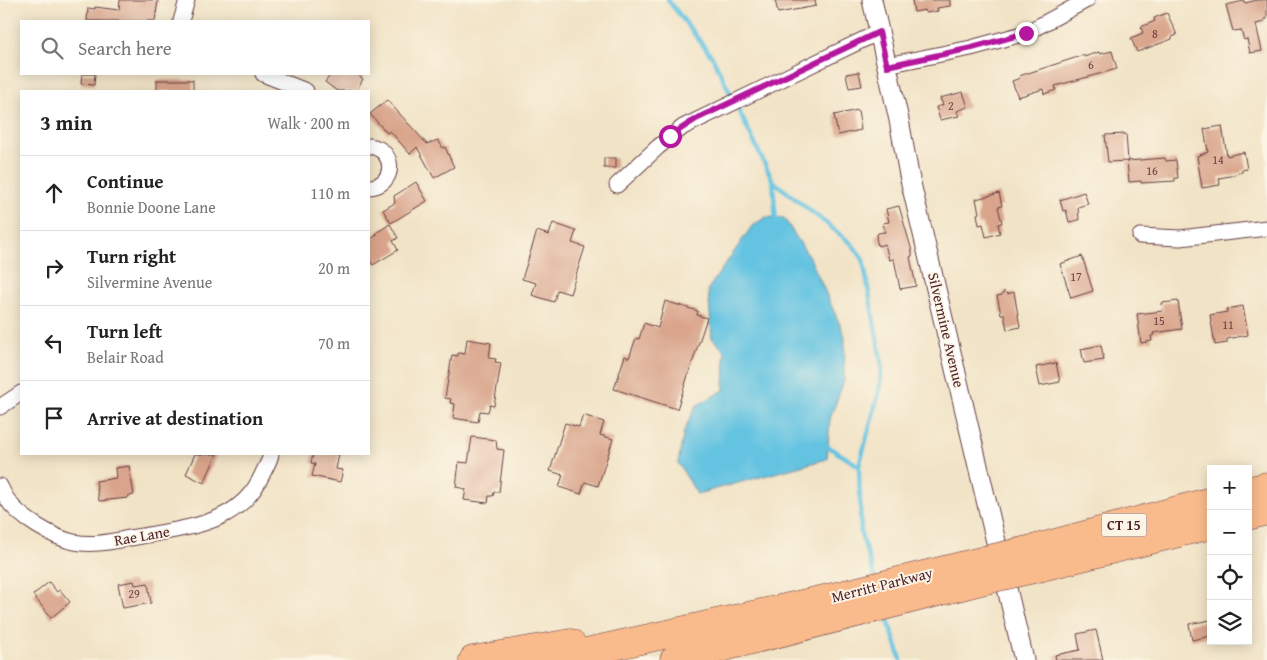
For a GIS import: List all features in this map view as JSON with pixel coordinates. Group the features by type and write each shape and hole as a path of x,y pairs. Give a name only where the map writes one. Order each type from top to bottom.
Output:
{"highway":[{"path":"1252,490 1267,486"},
{"name":"Merritt Parkway","path":"1039,557 1207,502"},
{"path":"1252,515 1267,511"},
{"name":"Merritt Parkway","path":"674,660 832,608 1039,557 1207,526"},
{"name":"Merritt Parkway","path":"551,660 687,629 832,608"},
{"path":"473,660 590,640 687,629"}],"street":[{"path":"181,20 187,0"},
{"name":"Silvermine Avenue","path":"872,0 910,175 1024,660"},
{"path":"887,66 972,48 1026,33 1087,0"},
{"path":"618,185 670,136 696,119 879,32"},
{"path":"266,75 303,90"},
{"path":"370,146 386,154 390,167 385,180 380,184 370,187"},
{"path":"1140,236 1180,238 1267,228"},
{"path":"0,406 20,394"},
{"name":"Rae Lane","path":"0,486 7,500 29,520 52,535 74,542 98,544 191,527 216,520 235,510 256,488 270,455"}],"water":[{"path":"766,217 784,218 811,260 845,336 844,381 830,419 827,459 697,494 678,463 684,431 696,406 724,390 725,352 712,338 708,289 752,226"}],"building":[{"path":"120,0 158,0 155,20 87,20 88,8 119,10"},
{"path":"775,0 815,0 816,6 778,13"},
{"path":"912,0 950,0 950,6 937,8 938,11 926,13 925,10 914,12"},
{"path":"1267,0 1267,19 1256,24 1262,51 1250,53 1247,39 1244,40 1241,30 1233,31 1226,5"},
{"path":"1167,13 1177,35 1172,37 1172,39 1137,52 1131,38 1143,33 1141,27 1155,21 1154,18"},
{"path":"1112,51 1117,69 1055,86 1056,90 1044,94 1043,89 1018,97 1012,81 1020,78 1019,76 1084,55 1084,57 1099,52 1100,54"},
{"path":"859,72 862,86 849,88 846,74"},
{"path":"82,75 95,75 94,85 81,84"},
{"path":"330,75 358,75 363,79 357,90 336,90 325,82"},
{"path":"157,80 193,80 193,90 157,90"},
{"path":"963,92 968,107 957,111 959,116 940,120 936,107 943,105 940,98"},
{"path":"387,100 427,144 438,140 443,148 445,147 454,167 434,178 417,147 410,154 390,131 387,133 370,114"},
{"path":"858,110 861,130 838,135 834,115"},
{"path":"1222,126 1227,156 1244,152 1247,169 1235,175 1219,178 1220,185 1202,188 1197,156 1208,152 1204,129"},
{"path":"1126,134 1128,161 1108,162 1105,135"},
{"path":"604,158 616,158 616,168 604,168"},
{"path":"1165,158 1166,161 1176,160 1178,178 1175,178 1175,181 1129,182 1127,161"},
{"path":"416,182 427,201 391,223 383,210 395,203 394,196"},
{"path":"1084,192 1088,204 1078,207 1079,220 1069,222 1066,210 1063,211 1060,200"},
{"path":"999,193 1002,206 998,207 1002,223 998,224 1000,233 986,237 983,224 979,225 976,199"},
{"path":"899,206 912,251 912,256 910,257 916,286 900,289 894,259 889,260 885,244 878,246 876,238 878,233 885,232 883,223 889,222 886,209"},
{"path":"553,223 576,231 572,243 585,247 570,294 557,290 554,302 532,295 536,283 522,279 537,231 549,235"},
{"path":"390,224 398,238 393,241 398,250 373,265 370,260 370,239 377,235 376,233"},
{"path":"1082,256 1093,291 1071,298 1060,264"},
{"path":"1004,291 1007,294 1014,292 1020,327 1007,330 1004,314 1001,314 997,296 1002,295"},
{"path":"665,301 698,311 697,315 707,318 677,409 614,389 625,356 629,358 636,338 639,339 644,323 658,328"},
{"path":"1178,301 1182,329 1153,333 1154,335 1151,336 1152,341 1141,343 1137,314 1163,311 1162,303"},
{"path":"1243,306 1248,335 1227,339 1227,343 1215,345 1210,315 1227,312 1227,309"},
{"path":"467,339 491,343 489,358 496,359 495,362 501,363 494,406 490,405 488,412 480,411 478,422 453,418 455,404 450,403 451,399 445,398 452,355 458,356 458,353 465,354"},
{"path":"1101,345 1104,360 1084,363 1081,349"},
{"path":"1056,363 1060,382 1040,386 1036,367"},
{"path":"583,415 604,422 600,435 613,439 598,486 585,482 581,494 559,487 563,475 550,471 565,423 579,427"},
{"path":"472,437 496,440 497,449 504,450 499,492 494,492 493,496 489,496 488,503 464,500 466,489 456,487 459,462 468,463"},
{"path":"195,455 217,455 204,483 186,474"},
{"path":"313,455 339,455 336,469 343,470 340,482 312,476 315,464 311,463"},
{"path":"129,466 134,495 128,496 128,498 99,501 96,481 116,478 115,468"},
{"path":"134,581 135,585 148,583 151,603 123,608 118,584"},
{"path":"49,582 57,592 60,590 70,602 51,618 33,595"},
{"path":"1207,621 1207,637 1192,640 1189,624"},
{"path":"1096,630 1103,660 1056,660 1055,655 1080,650 1077,634"}],"waterway":[{"path":"668,0 713,58 773,181 852,244 863,259 882,366 879,392 859,466 861,534 875,578"},
{"path":"773,181 776,223"},
{"path":"824,444 859,466"},
{"path":"886,614 901,660"}],"route":[{"path":"670,136 696,119 879,32 887,66 972,48 1026,33"}]}
